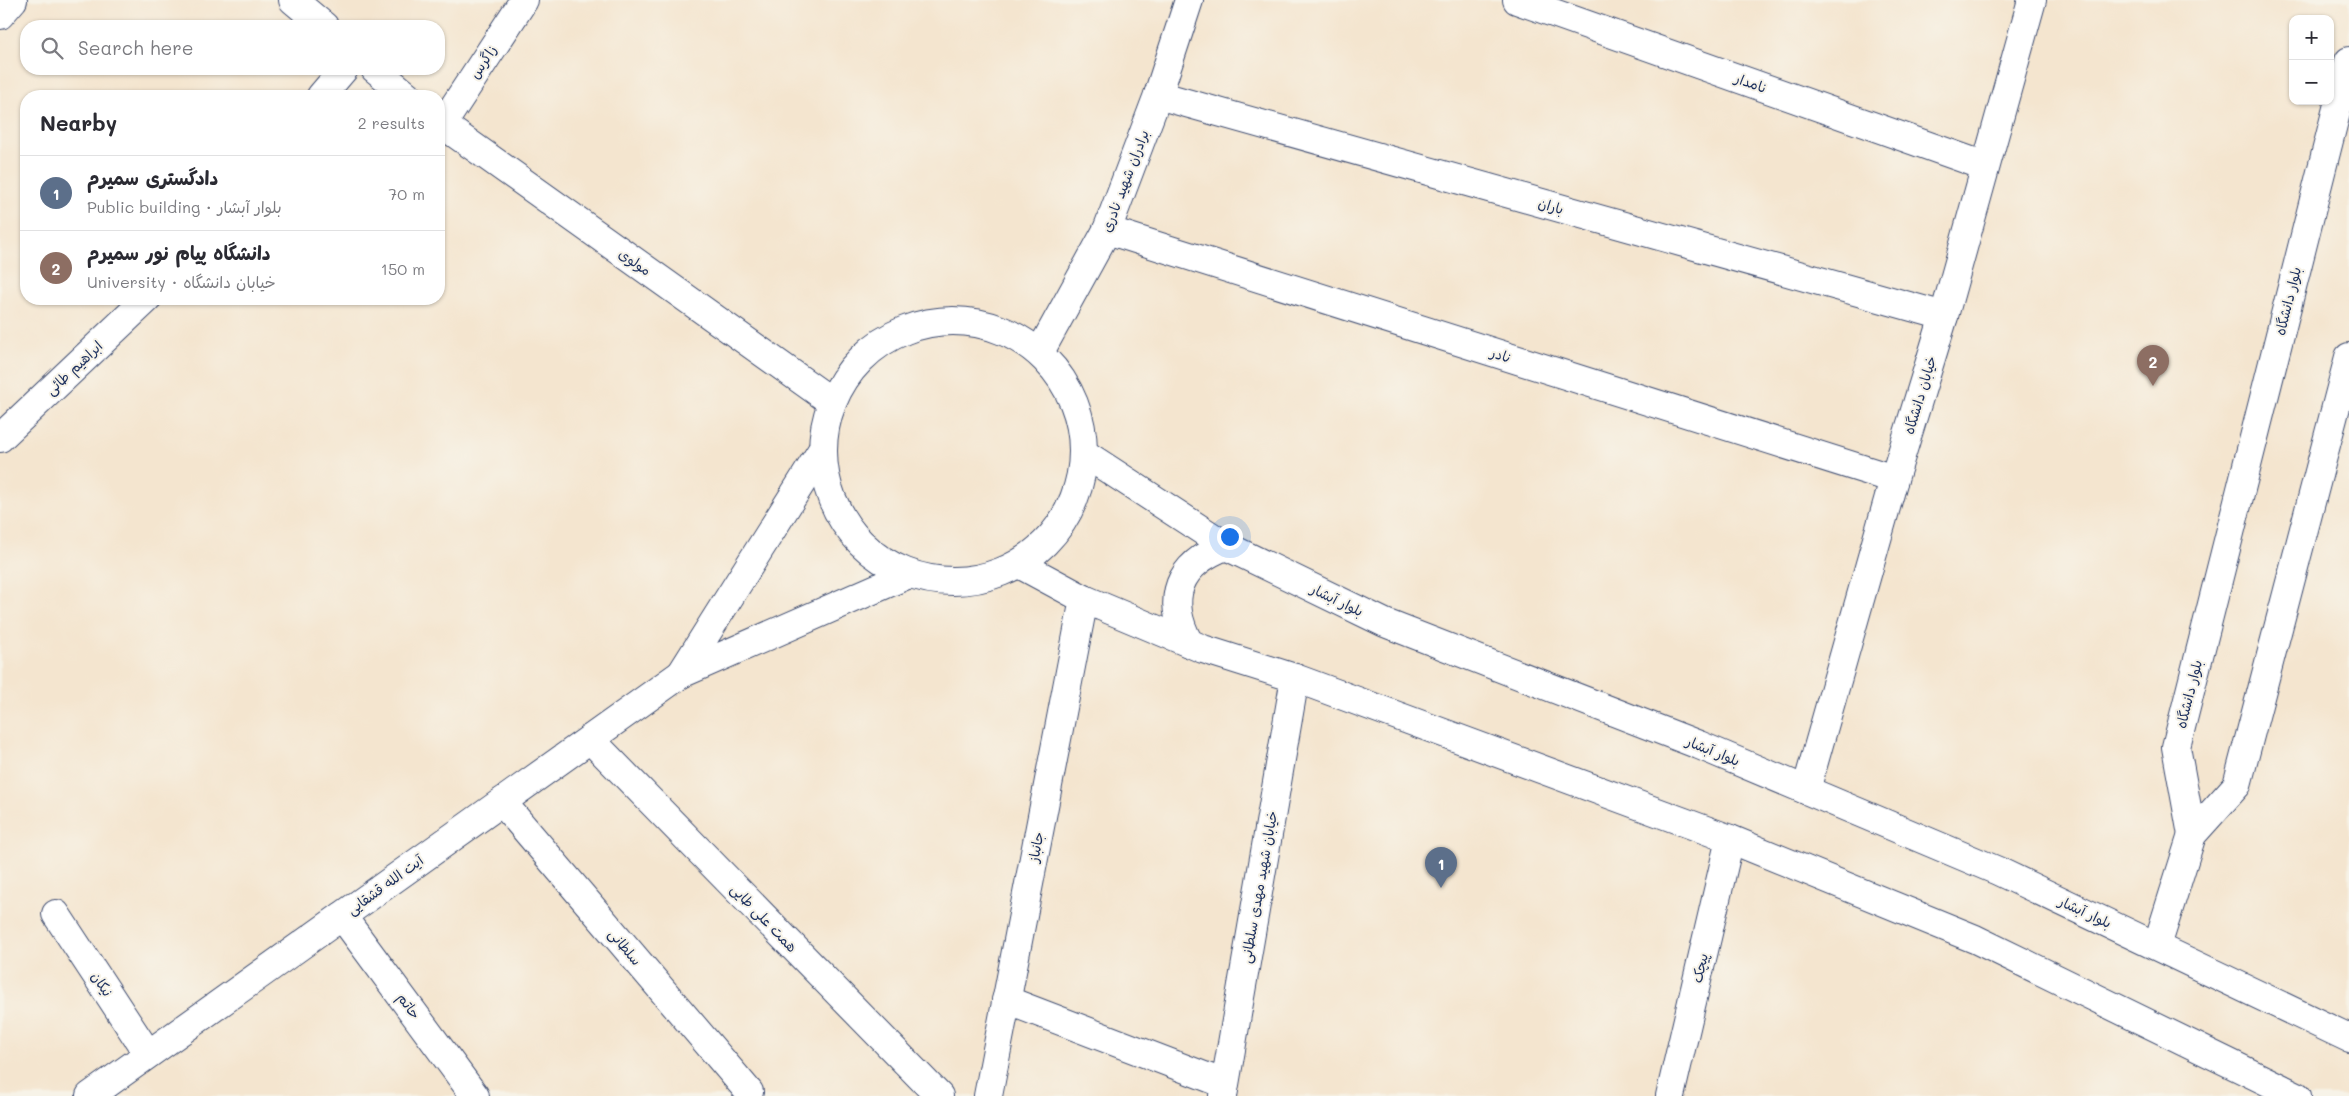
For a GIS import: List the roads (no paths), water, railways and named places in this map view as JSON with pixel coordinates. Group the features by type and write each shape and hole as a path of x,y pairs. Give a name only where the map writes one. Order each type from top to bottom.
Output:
{"street":[{"path":"0,15 13,0"},
{"path":"293,0 317,20"},
{"name":"زاگرس","path":"445,117 524,0"},
{"name":"برادران شهید نادری","path":"1040,352 1107,230 1158,95 1189,0"},
{"name":"نامدار","path":"1517,0 1985,166"},
{"name":"خیابان دانشگاه","path":"1806,790 1894,479 1944,316 2032,0"},
{"name":"بلوار دانشگاه","path":"2192,835 2176,747 2349,61"},
{"path":"326,90 339,75"},
{"path":"383,75 401,90"},
{"name":"باران","path":"1158,95 1944,316"},
{"name":"مولوی","path":"445,126 832,402"},
{"name":"نادر","path":"1107,230 1894,479"},
{"name":"ابراهیم طائی","path":"0,438 141,305"},
{"path":"964,321 1005,331 1040,352 1064,381 1080,416 1085,454 1076,497 1053,535 1019,564 984,578 946,581 909,574 874,554 846,525 829,490 822,450 825,425 832,402 853,366 885,340 923,324 964,321"},
{"path":"2157,946 2192,835 2236,785 2349,357"},
{"path":"681,674 822,450"},
{"name":"بلوار آبشار","path":"1085,454 1226,546 1385,623 1699,745 1998,871 2349,1038"},
{"path":"1189,643 1180,625 1177,604 1180,584 1190,567 1206,554 1226,546"},
{"path":"1019,564 1084,599 1189,643 1295,678 1730,839 1975,939 2297,1096"},
{"path":"681,674 909,574"},
{"name":"جانباز","path":"988,1096 1084,599"},
{"name":"آیت الله قشقایی","path":"90,1096 681,674"},
{"name":"خیابان شهید مهدی سلطانی","path":"1224,1090 1295,678"},
{"name":"همت علی طایی","path":"590,739 939,1096"},
{"name":"سلطانی","path":"502,802 749,1092"},
{"name":"پیچک","path":"1670,1096 1730,839"},
{"name":"نیکان","path":"56,914 148,1054"},
{"name":"حاتم","path":"342,916 475,1096"},
{"path":"1006,1000 1224,1090"}],"place":[{"name":"دانشگاه پیام نور سمیرم","path":"2153,386"},
{"name":"دادگستری سمیرم","path":"1441,888"}]}
